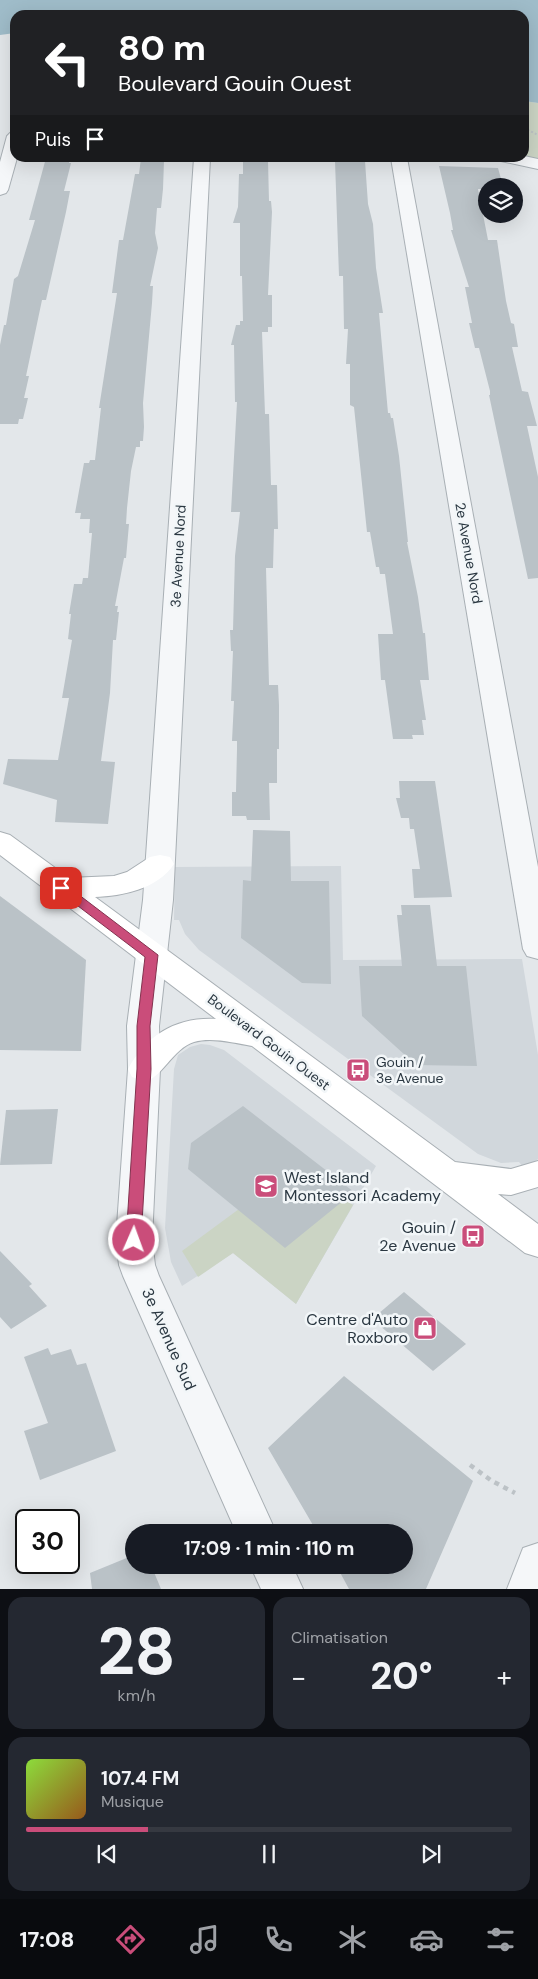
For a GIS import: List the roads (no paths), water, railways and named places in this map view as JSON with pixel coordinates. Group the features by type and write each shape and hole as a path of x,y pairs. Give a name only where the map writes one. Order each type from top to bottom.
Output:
{"main road":[{"name":"Boulevard Gouin Ouest","path":"0,841 538,1243"},
{"path":"61,888 123,885 142,878 160,864"},
{"path":"144,1069 162,1046 186,1032 209,1029 261,1036"},
{"path":"446,1175 511,1182 538,1174"}],"street":[{"path":"0,190 10,154"},
{"name":"3e Avenue Nord","path":"152,955 160,864 202,162"},
{"name":"2e Avenue Nord","path":"400,162 538,949"},
{"name":"3e Avenue Sud","path":"152,955 143,1026 144,1069 134,1224 136,1265 252,1524"},
{"path":"528,1589 538,1562"},
{"path":"275,1574 282,1589"}],"water":[{"path":"0,0 538,0 538,103 529,102 529,10 10,10 10,34 0,35"}],"place":[{"name":"Gouin / 3e Avenue","path":"358,1070"},
{"name":"West Island Montessori Academy","path":"266,1186"},
{"name":"Gouin / 2e Avenue","path":"473,1236"},
{"name":"Centre d'Auto Roxboro","path":"425,1328"}]}
